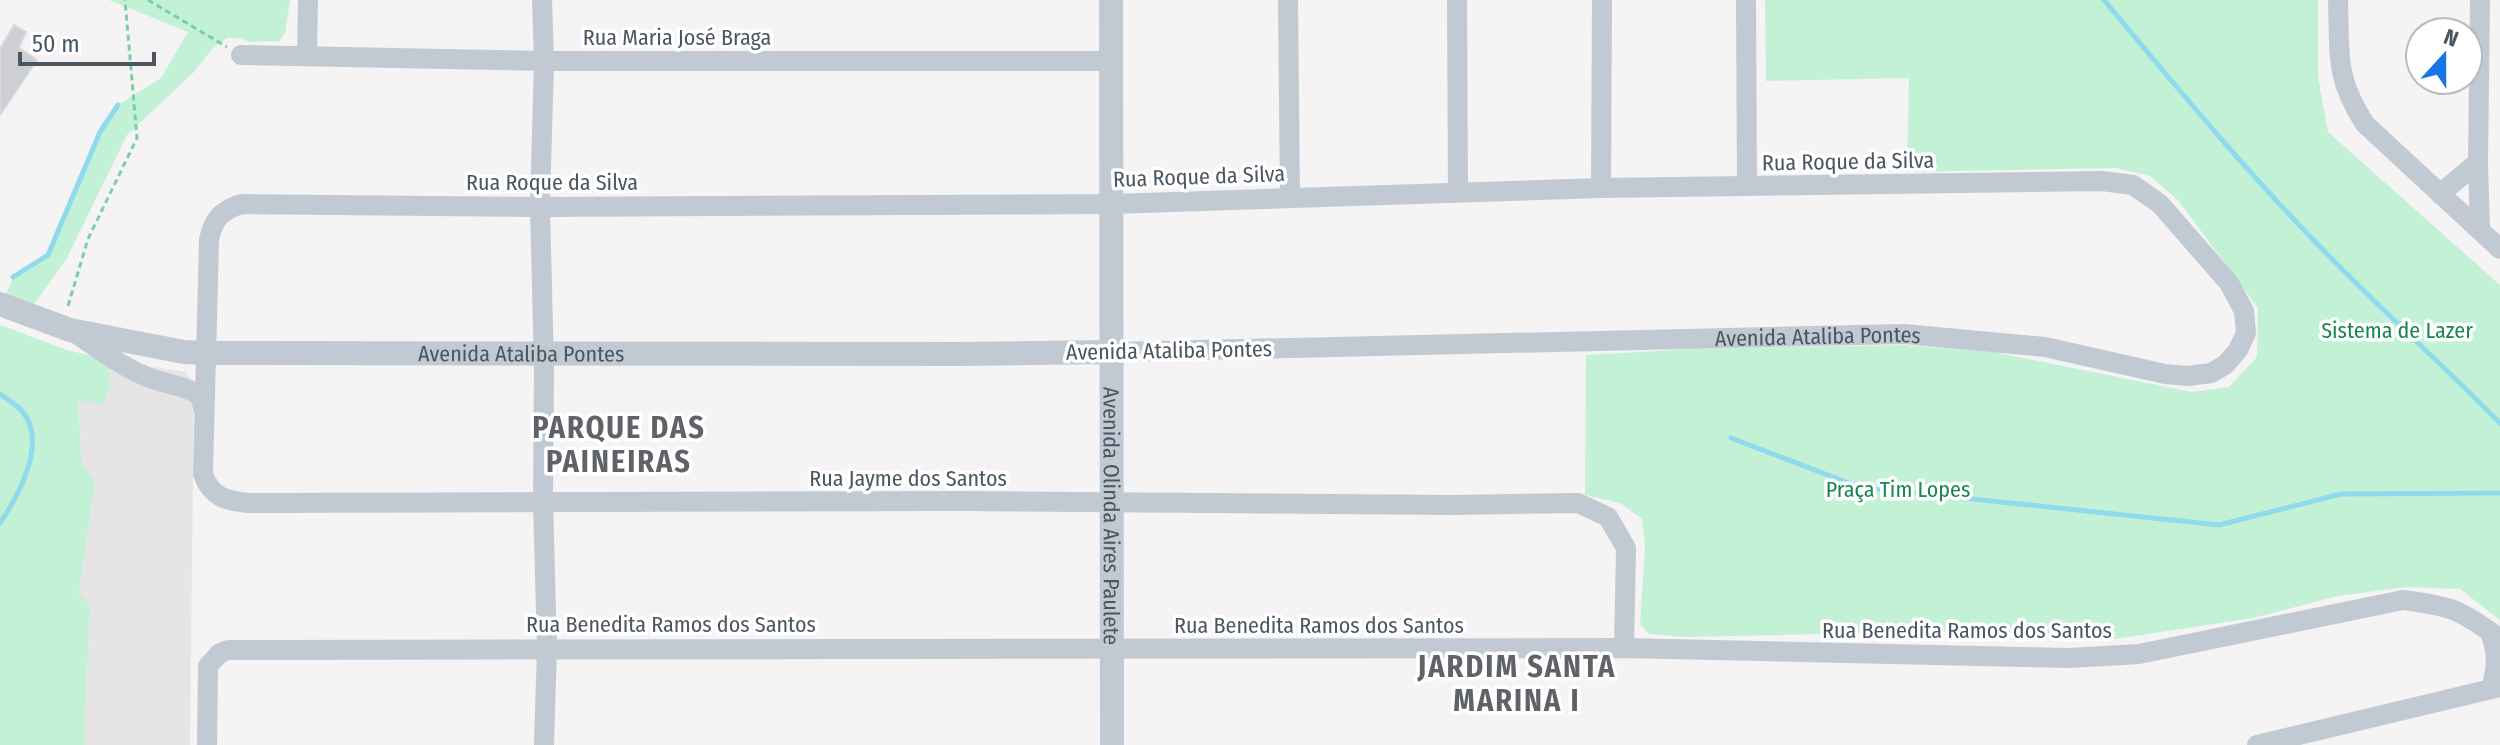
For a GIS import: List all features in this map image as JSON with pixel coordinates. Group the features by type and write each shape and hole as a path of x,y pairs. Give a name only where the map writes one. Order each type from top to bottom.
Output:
{"street":[{"path":"307,55 308,0"},
{"path":"542,0 544,61 540,207 547,648 544,745"},
{"name":"Avenida Olinda Aires Paulete","path":"1111,0 1112,745"},
{"path":"1288,0 1290,197"},
{"path":"1457,0 1458,192"},
{"path":"1601,188 1602,0"},
{"path":"1746,0 1747,186"},
{"path":"2338,0 2340,74 2350,101 2365,124 2500,249"},
{"path":"2480,0 2480,230"},
{"name":"Rua Maria José Braga","path":"241,55 544,61 1113,61"},
{"path":"2440,194 2478,162"},
{"name":"Rua Roque da Silva","path":"207,353 209,240 212,225 224,210 241,204 540,207 1112,204 1601,188 2102,181 2133,185 2160,204 2229,283 2244,311 2246,333"},
{"name":"Avenida Ataliba Pontes","path":"0,304 66,329 184,352 207,353 1112,352 1904,334 2045,347 2165,374 2188,376 2211,373 2225,365 2238,350 2246,333"},
{"name":"Avenida Ataliba Pontes","path":"66,329 123,365 200,395 204,411"},
{"name":"Rua Jayme dos Santos","path":"207,353 203,474 218,497 234,502 1578,503 1608,517 1626,548 1624,648"},
{"name":"Rua Benedita Ramos dos Santos","path":"207,745 208,666 220,653 228,650 1624,648 2069,658 2139,654 2403,600 2464,612 2495,636"},
{"path":"2257,745 2496,688 2495,636"}],"path":[{"path":"66,329 88,239 137,138 125,0"},
{"path":"148,0 241,55"}],"shaded area":[{"path":"110,360 185,372 194,382 190,745 84,745 90,605 79,595 95,481 82,465 78,399 103,404 109,389"}],"green space":[{"path":"109,0 290,0 285,33 279,41 250,42 227,38 214,47 193,73 127,135 67,258 34,304 6,294 13,277 48,255 100,132 118,105 161,78 188,32"},
{"path":"1765,0 2318,0 2318,77 2328,132 2500,285 2500,620 2460,589 2407,587 2338,596 2253,618 2115,639 1964,631 1687,637 1649,634 1640,624 1645,546 1642,519 1620,503 1585,495 1586,355 1692,349 1903,345 1993,352 2192,392 2229,387 2257,357 2258,308 2178,200 2150,176 2116,168 1907,172 1909,78 1766,81"},
{"path":"0,325 67,350 110,360 109,389 103,405 78,400 82,465 95,481 79,594 90,605 84,745 0,745"}],"building":[{"path":"14,25 26,32 19,48 37,60 0,115 0,49"}],"waterway":[{"path":"2104,0 2283,208 2500,423"},
{"path":"13,277 48,255 100,132 118,105"},
{"path":"0,394 21,410 29,422 32,436 28,467 0,523"},
{"path":"1731,438 1859,487 2219,525 2341,494 2500,493"}],"district":[{"name":"PARQUE DAS PAINEIRAS","path":"619,445"},
{"name":"JARDIM SANTA MARINA I","path":"1517,684"}],"park label":[{"name":"Sistema de Lazer","path":"2397,330"},
{"name":"Praça Tim Lopes","path":"1898,489"}]}
